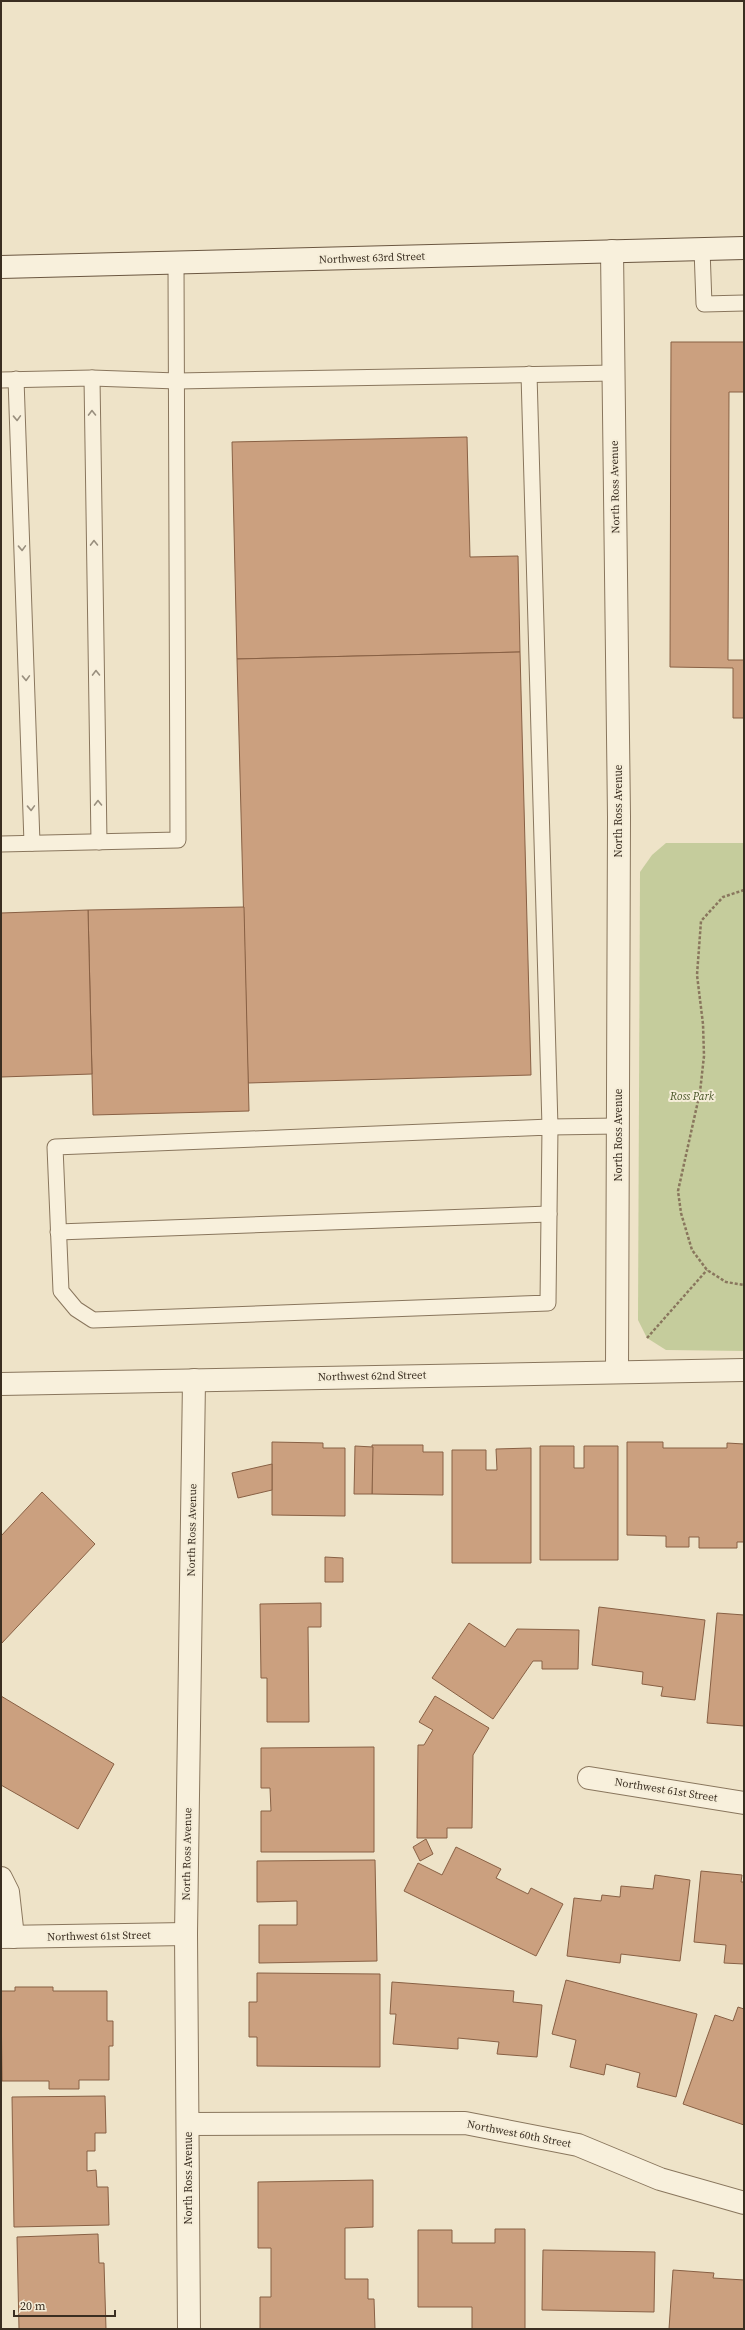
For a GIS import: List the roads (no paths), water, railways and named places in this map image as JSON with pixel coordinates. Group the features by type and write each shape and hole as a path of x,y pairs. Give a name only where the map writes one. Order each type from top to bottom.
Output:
{"street":[{"name":"Northwest 63rd Street","path":"1,267 744,248"},
{"name":"North Ross Avenue","path":"612,251 619,817 617,1371"},
{"name":"Northwest 62nd Street","path":"1,1384 617,1371 744,1370"},
{"name":"North Ross Avenue","path":"188,2329 186,1934 194,1380"},
{"name":"Northwest 61st Street","path":"589,1778 744,1803"},
{"name":"Northwest 61st Street","path":"1,1878 8,1892 7,1937 186,1934"},
{"name":"Northwest 60th Street","path":"188,2124 465,2123 578,2145 660,2179 744,2203"}],"lane":[{"path":"702,249 704,304 744,303"},
{"path":"1,844 178,840 176,263"},
{"path":"32,844 8,380 92,378 177,381 613,373"},
{"path":"529,374 550,1127 548,1303 93,1320 76,1309 61,1291 55,1147 550,1127 618,1126"},
{"path":"92,378 99,842"},
{"path":"58,1232 549,1214"}],"park label":[{"name":"Ross Park","path":"692,1096"}]}
